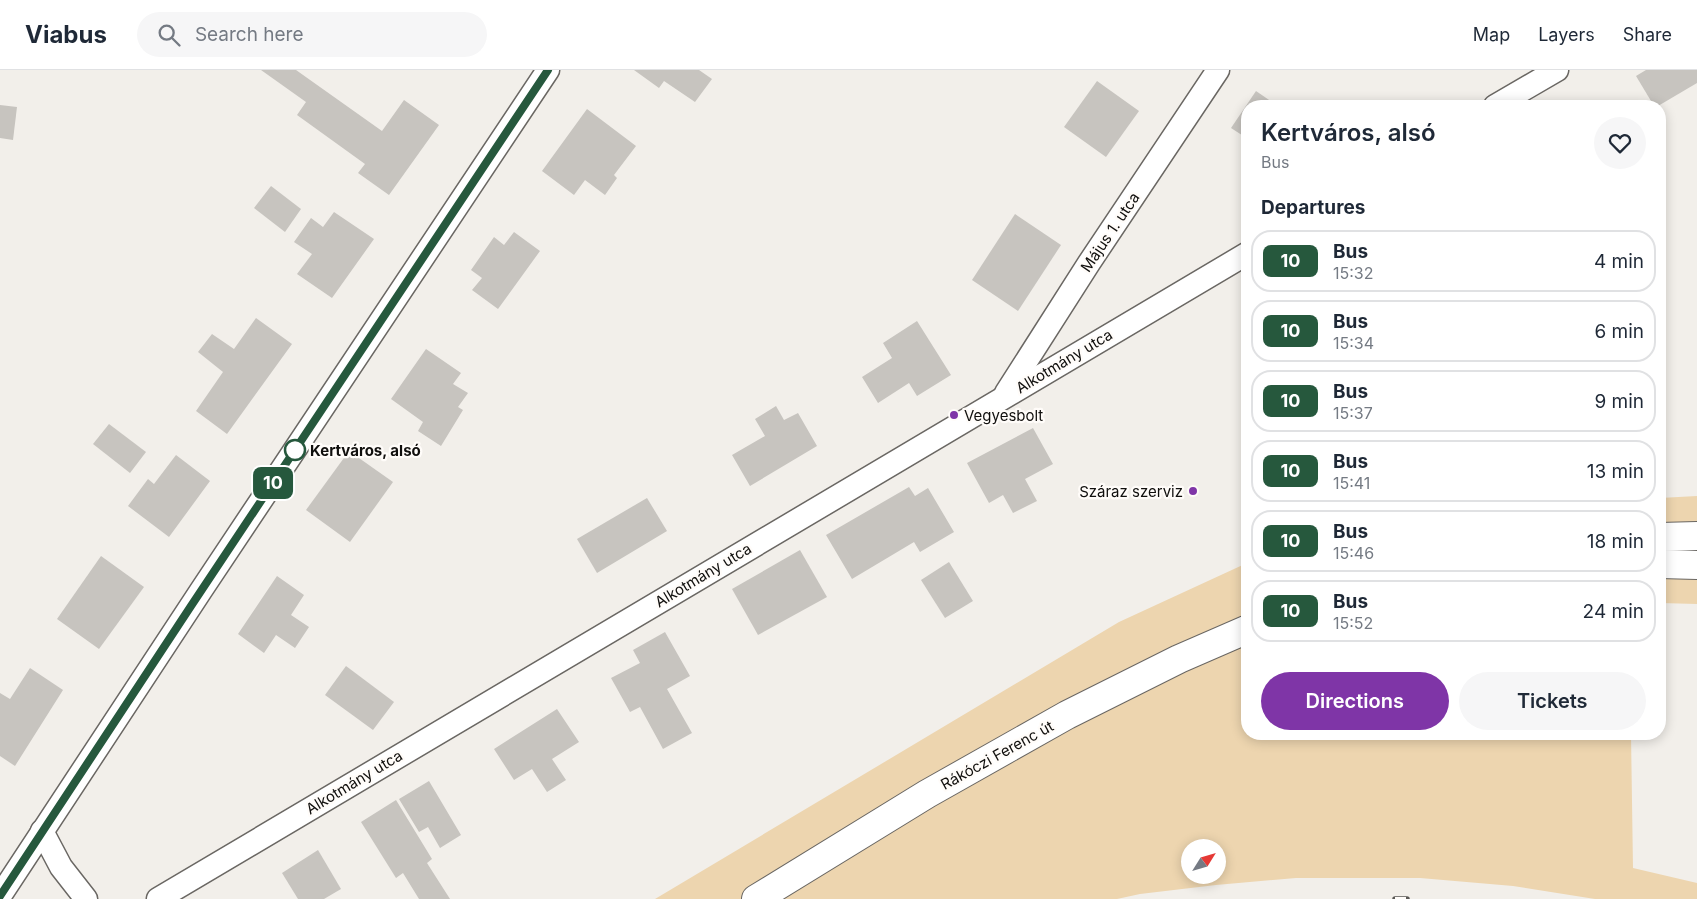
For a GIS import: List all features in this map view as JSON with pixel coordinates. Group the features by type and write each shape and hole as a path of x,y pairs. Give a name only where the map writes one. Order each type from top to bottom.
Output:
{"main road":[{"path":"1666,537 1697,536"},
{"path":"1666,564 1697,565"},
{"name":"Rákóczi Ferenc út","path":"756,899 927,794 1067,715 1179,659 1241,632"}],"street":[{"path":"0,896 548,70"},
{"name":"Május 1. utca","path":"1004,397 1089,263 1218,70"},
{"path":"1505,100 1557,70"},
{"name":"Alkotmány utca","path":"158,899 1241,256"},
{"path":"42,831 61,866 86,899"}],"shaded area":[{"path":"1697,496 1697,604 1666,603 1666,498"},
{"path":"1241,566 1241,740 1631,740 1633,868 1697,883 1697,899 1595,899 1513,886 1420,878 1296,878 1216,885 1140,894 1117,899 655,899 1119,622"}],"building":[{"path":"261,70 296,70 382,131 404,100 439,125 389,195 358,173 365,164 297,115 306,102"},
{"path":"634,70 699,70 712,79 695,102 664,81 659,88"},
{"path":"1646,70 1697,70 1697,83 1666,101 1650,100 1636,76"},
{"path":"1097,81 1139,111 1106,157 1064,127"},
{"path":"1256,91 1269,100 1250,100"},
{"path":"0,105 17,107 13,140 0,138"},
{"path":"587,109 636,146 614,175 617,178 605,195 585,180 574,195 542,171"},
{"path":"1241,113 1241,134 1231,128"},
{"path":"271,186 301,209 285,232 254,208"},
{"path":"334,212 374,239 332,298 297,274 312,254 294,242 311,218 323,227"},
{"path":"1015,214 1061,245 1018,311 972,280"},
{"path":"514,232 540,251 498,309 472,290 482,278 471,270 494,237 504,245"},
{"path":"256,318 292,344 227,434 196,411 223,372 198,352 212,334 234,349"},
{"path":"917,321 951,375 917,396 909,383 878,403 862,377 892,358 883,343"},
{"path":"426,349 461,373 453,384 468,393 458,407 463,410 441,446 418,431 423,422 391,399"},
{"path":"776,406 784,420 798,413 817,446 750,486 732,455 765,436 755,419"},
{"path":"109,424 146,452 130,473 93,444"},
{"path":"1033,428 1053,464 1025,479 1037,501 1013,513 1003,495 989,503 967,463"},
{"path":"349,451 393,482 350,542 306,510"},
{"path":"176,455 210,481 169,537 128,506 148,479 154,484"},
{"path":"909,487 915,496 928,488 954,532 920,552 914,542 852,579 826,535"},
{"path":"647,498 667,531 597,573 577,539"},
{"path":"800,550 827,597 758,635 732,589"},
{"path":"101,556 144,587 99,649 57,619"},
{"path":"949,562 973,601 945,618 921,580"},
{"path":"277,576 304,595 291,615 309,627 295,648 276,635 264,653 238,634"},
{"path":"665,632 690,676 667,689 692,733 663,749 640,707 630,712 611,678 640,663 633,650"},
{"path":"346,666 394,702 373,730 325,695"},
{"path":"30,668 63,690 15,766 0,756 0,693 10,699"},
{"path":"557,709 579,742 552,759 566,780 547,792 532,769 514,780 494,749"},
{"path":"429,781 461,835 440,848 428,827 419,832 399,799"},
{"path":"396,800 432,859 427,863 450,899 419,899 403,873 396,878 361,822"},
{"path":"318,850 341,889 324,899 298,899 282,873"}],"railway":[{"path":"1395,899 1407,899"}],"bus line":[{"name":"10","path":"0,896 548,70"}],"place":[{"name":"Vegyesbolt","path":"954,415"},
{"name":"Kertváros, alsó","path":"295,450"},
{"name":"Száraz szerviz","path":"1193,491"}]}
